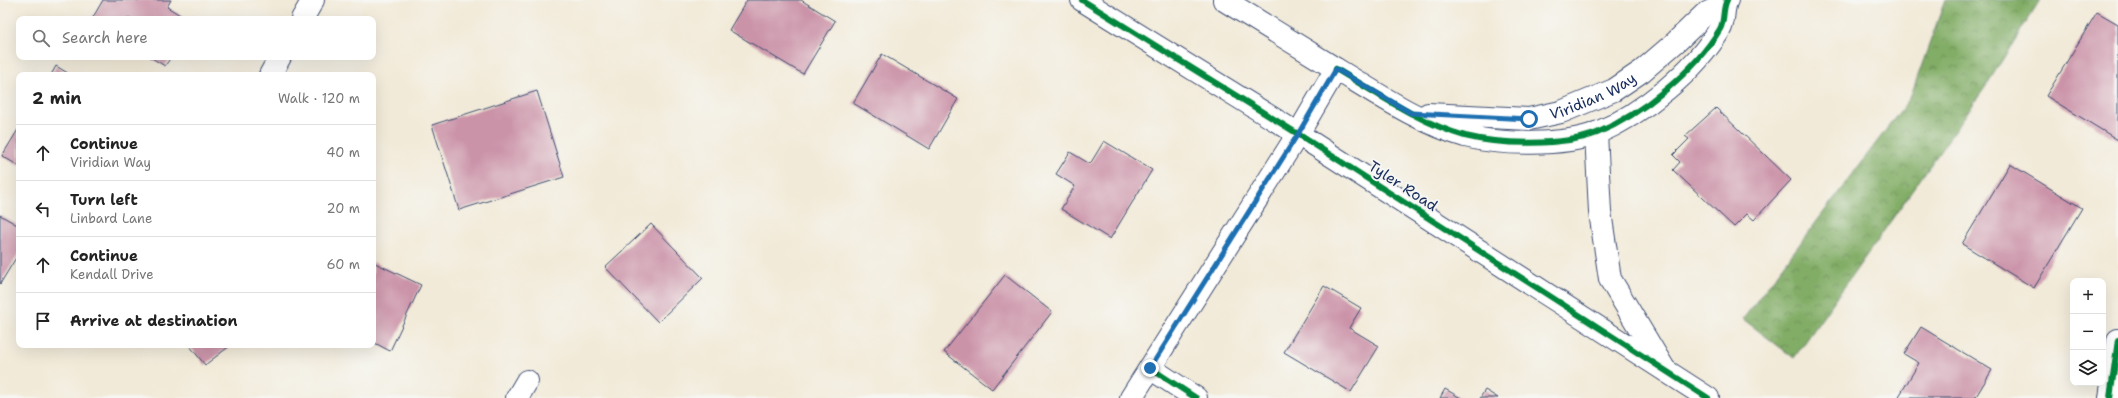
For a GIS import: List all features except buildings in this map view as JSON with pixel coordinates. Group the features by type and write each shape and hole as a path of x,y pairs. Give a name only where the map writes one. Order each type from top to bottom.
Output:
{"street":[{"path":"304,16 313,0"},
{"name":"Tyler Road","path":"1082,0 1298,134 1708,398"},
{"name":"Viridian Way","path":"1224,0 1411,113 1465,136 1508,142 1550,143 1596,133 1627,118 1666,89 1696,62 1721,28 1725,3"},
{"name":"Viridian Way","path":"1411,113 1529,119 1560,112 1614,90 1642,71 1677,41 1705,14 1725,3"},
{"path":"272,72 278,60"},
{"path":"1131,398 1298,134 1336,69"},
{"path":"1596,133 1600,212 1610,279 1666,371"},
{"path":"2110,398 2118,340"},
{"path":"1150,368 1196,398"}],"green space":[{"path":"1945,0 2040,0 1984,89 1794,358 1743,319 1910,98"}],"cycle path":[{"path":"1082,0 1298,134 1708,398"},
{"path":"1336,69 1415,115 1465,136 1496,141 1532,143 1567,140 1597,133 1614,125 1632,115 1666,90 1697,60 1720,29 1722,26 1724,7 1727,0"},
{"path":"2110,398 2118,340"},
{"path":"1150,368 1196,398"}],"route":[{"path":"1150,368 1298,134 1336,69 1411,113 1529,119"}]}
